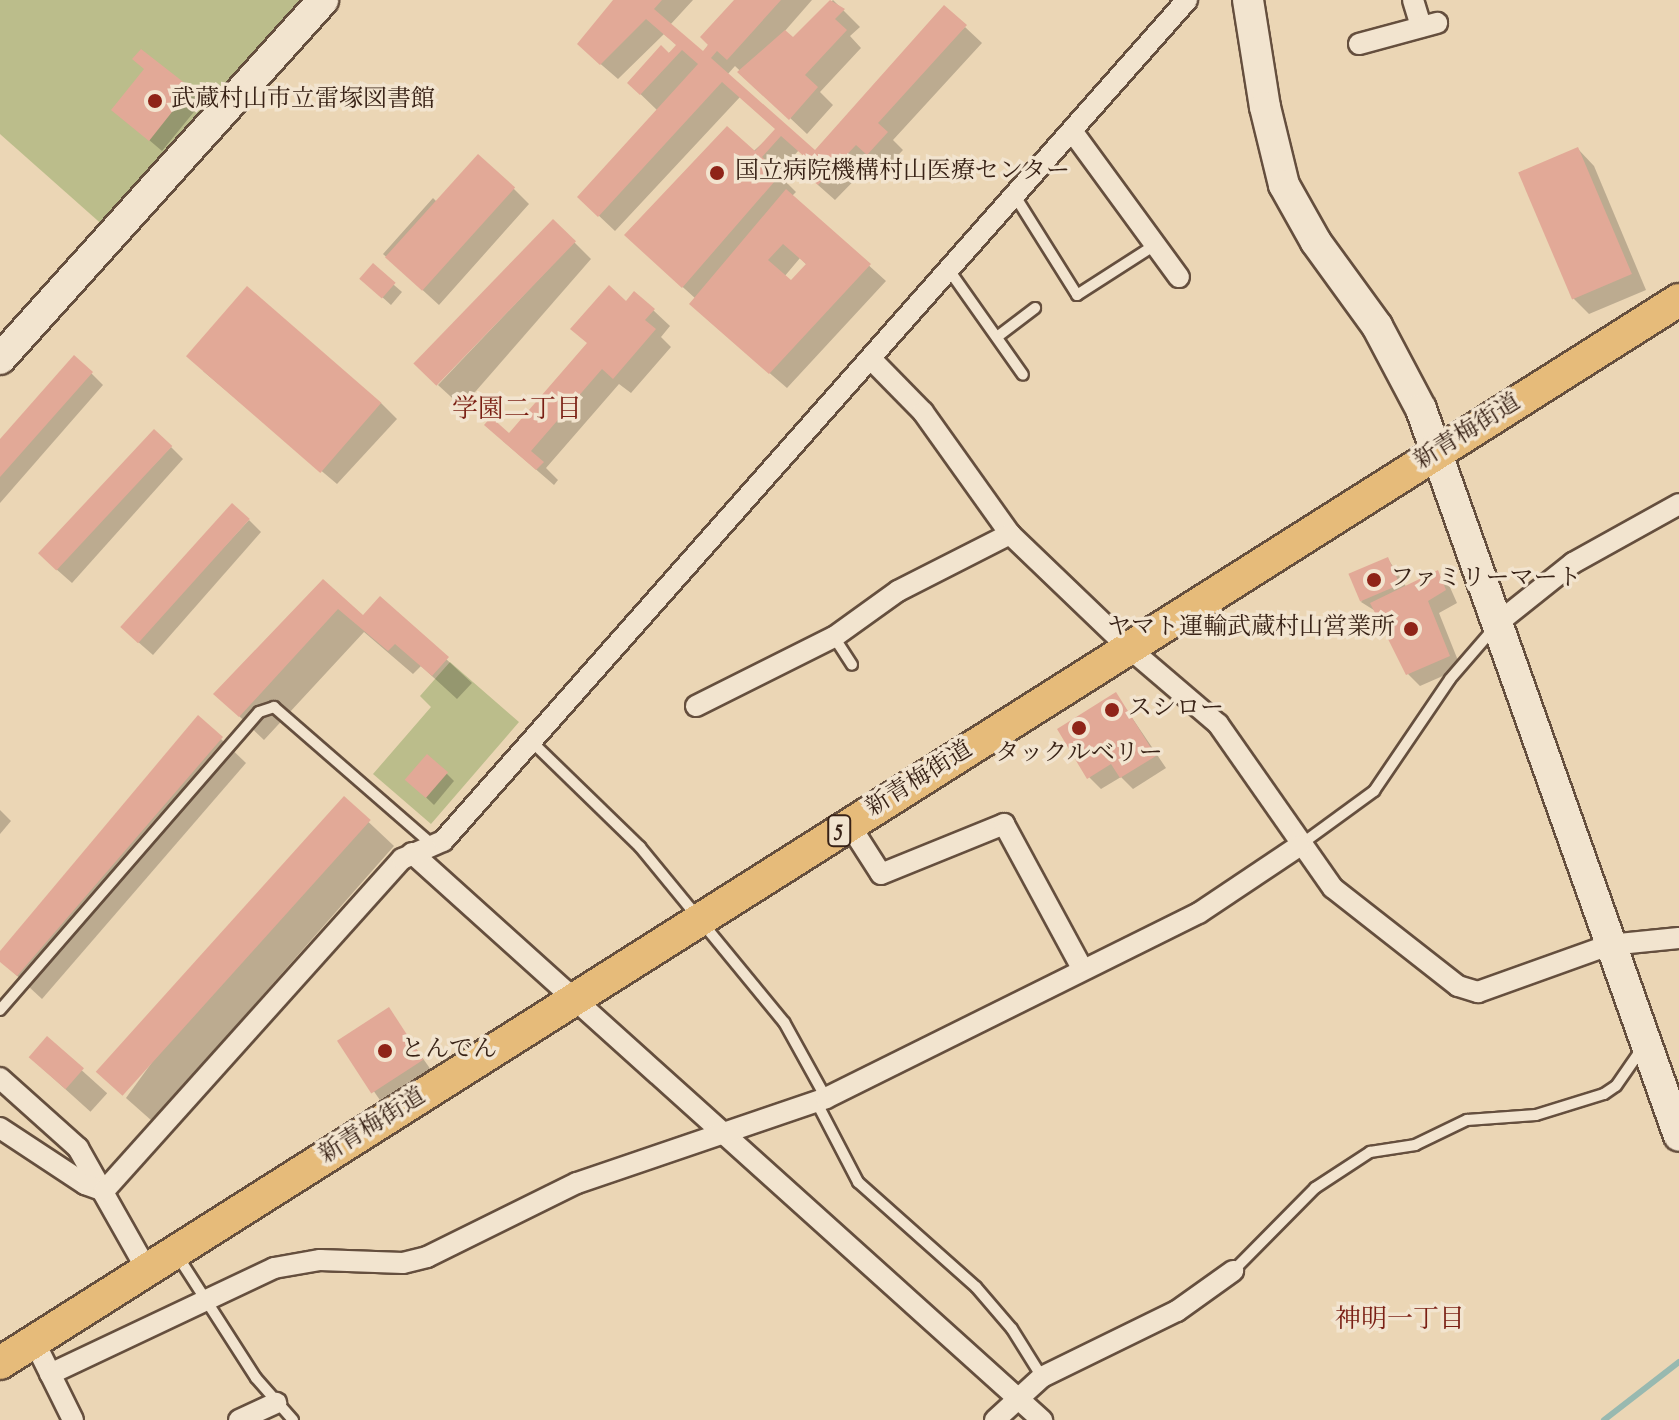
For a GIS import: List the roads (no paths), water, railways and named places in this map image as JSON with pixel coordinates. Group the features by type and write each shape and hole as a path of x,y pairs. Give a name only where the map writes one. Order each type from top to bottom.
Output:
{"main road":[{"name":"新青梅街道","path":"0,1363 1679,300"}],"street":[{"path":"0,359 323,0"},
{"path":"104,1191 412,853 434,846 531,741 1187,0"},
{"path":"1248,0 1265,107 1284,185 1316,242 1377,326 1438,452 1609,945 1679,1136"},
{"path":"1359,44 1429,25 1413,0"},
{"path":"1072,131 1179,277"},
{"path":"871,359 923,412 1010,534 1129,648 1218,724 1299,846 1333,888 1458,986 1478,992 1609,945 1679,938"},
{"path":"1499,622 1573,563 1679,504"},
{"path":"696,706 834,637 898,591 1010,534"},
{"path":"849,824 881,874 1004,824 1082,968"},
{"path":"50,1374 206,1297 274,1268 320,1260 403,1263 427,1257 577,1183 826,1098 1082,968 1199,913 1299,846"},
{"path":"412,853 1042,1420"},
{"path":"0,1078 78,1148 147,1270"},
{"path":"0,1128 85,1184 104,1191"},
{"path":"995,1420 1042,1377 1177,1311 1233,1271"},
{"path":"34,1341 73,1420"},
{"path":"239,1420 276,1403"}],"lane":[{"path":"1015,196 1077,295 1155,245"},
{"path":"949,270 1023,375"},
{"path":"997,337 1035,308"},
{"path":"1299,846 1374,791 1450,679 1499,622"},
{"path":"834,637 852,665"},
{"path":"0,1010 259,712 274,707 434,846"},
{"path":"531,741 640,847 784,1022 826,1098 819,1107 858,1182 976,1287 1012,1329 1042,1377"},
{"path":"1233,1271 1315,1188 1370,1152 1415,1145 1467,1120 1536,1115 1604,1094 1616,1086 1646,1042"},
{"path":"175,1252 276,1403 293,1420"}],"waterway":[{"path":"1604,1420 1679,1362"}],"place":[{"name":"武蔵村山市立雷塚図書館","path":"155,101"},
{"name":"国立病院機構村山医療センター","path":"717,173"},
{"name":"ファミリーマート","path":"1374,580"},
{"name":"ヤマト運輸武蔵村山営業所","path":"1411,629"},
{"name":"スシロー","path":"1112,710"},
{"name":"タックルベリー","path":"1079,728"},
{"name":"とんでん","path":"385,1051"}],"district":[{"name":"学園二丁目","path":"517,411"},
{"name":"神明一丁目","path":"1400,1321"}]}
